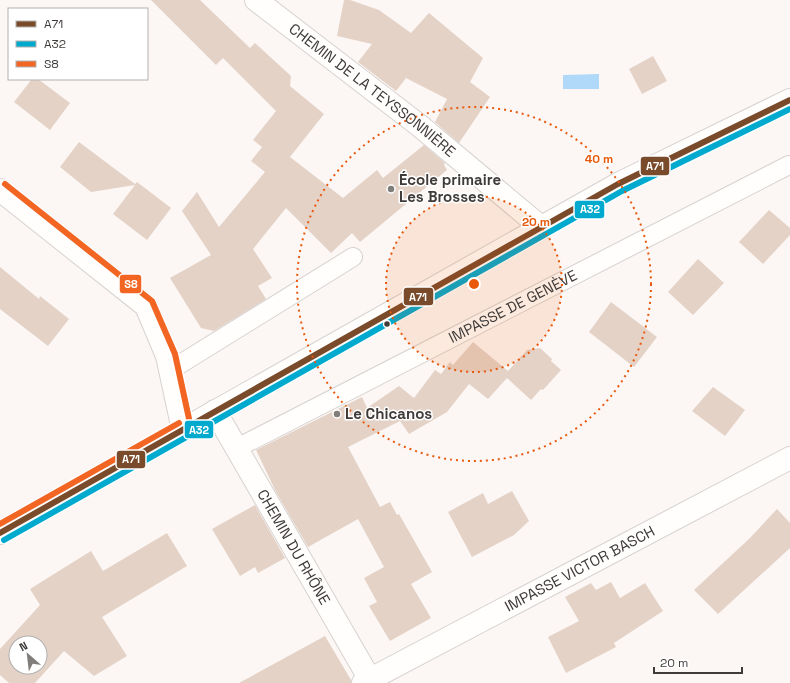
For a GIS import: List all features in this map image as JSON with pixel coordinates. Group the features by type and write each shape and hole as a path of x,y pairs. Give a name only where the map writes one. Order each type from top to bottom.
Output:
{"street":[{"name":"CHEMIN DE LA TEYSSONNIÈRE","path":"256,0 420,126 542,228"},
{"path":"0,533 618,184 790,100"},
{"path":"0,190 146,306 167,356 169,371 183,430"},
{"name":"CHEMIN DU RHÔNE","path":"216,411 368,682"},
{"name":"IMPASSE VICTOR BASCH","path":"368,682 790,458"}],"lane":[{"name":"IMPASSE DE GENÈVE","path":"236,448 789,165"},
{"path":"169,371 353,257"}],"water":[{"path":"599,74 599,89 563,89 563,75"}],"building":[{"path":"151,0 200,0 250,48 255,43 291,76 290,86 324,114 290,157 343,198 377,170 383,178 424,145 445,163 444,165 447,170 360,242 352,233 331,253 286,208 253,249 272,278 258,286 266,299 214,331 201,328 170,278 211,255 182,211 197,192 219,227 265,172 251,161 262,147 253,140 276,111 223,58 216,65"},
{"path":"344,0 350,0 379,10 411,33 429,13 483,58 470,82 490,97 459,143 435,122 447,99 406,78 396,91 358,62 372,44 337,36"},
{"path":"653,56 667,81 642,94 629,69"},
{"path":"31,80 39,80 70,103 50,130 14,102"},
{"path":"79,142 135,184 137,182 171,208 147,240 113,214 135,185 91,192 60,167"},
{"path":"769,210 790,228 790,235 763,264 739,242"},
{"path":"698,259 724,283 693,315 668,292"},
{"path":"0,267 39,299 40,296 69,319 48,346 0,309"},
{"path":"611,302 657,337 634,367 589,332"},
{"path":"473,342 508,371 527,350 540,348 561,370 543,390 541,389 531,400 507,378 488,399 469,384 447,412 409,434 400,421 348,447 380,507 390,502 397,515 399,514 432,572 411,584 431,618 390,641 369,606 377,602 364,578 384,567 358,519 308,547 276,492 256,450 362,397 367,408 399,386 414,398 435,370 441,374 450,362 453,365"},
{"path":"713,387 745,410 725,436 692,411"},
{"path":"512,491 529,521 514,535 472,557 448,512 483,493 488,504"},
{"path":"255,505 285,558 258,573 255,567 240,576 212,529"},
{"path":"777,509 790,523 790,548 718,614 694,590 750,538"},
{"path":"167,533 187,566 102,617 127,656 94,676 64,651 48,669 48,635 13,635 40,605 30,589 91,551 103,571"},
{"path":"611,582 620,598 645,583 663,611 614,643 616,647 566,673 548,637 579,621 565,597 591,583 596,590"},
{"path":"325,636 351,680 351,683 239,683"},
{"path":"8,640 8,675 42,675 35,683 9,683 0,675 0,649"}],"transit line":[{"name":"A71","path":"0,533 618,184 790,100"},
{"name":"A32","path":"4,540 622,191 790,109"},
{"name":"S8","path":"5,184 152,301 175,354 191,428"},
{"name":"S8","path":"0,524 179,423"}],"place":[{"name":"École primaire Les Brosses","path":"391,189"},
{"name":"Le Chicanos","path":"337,414"}]}
